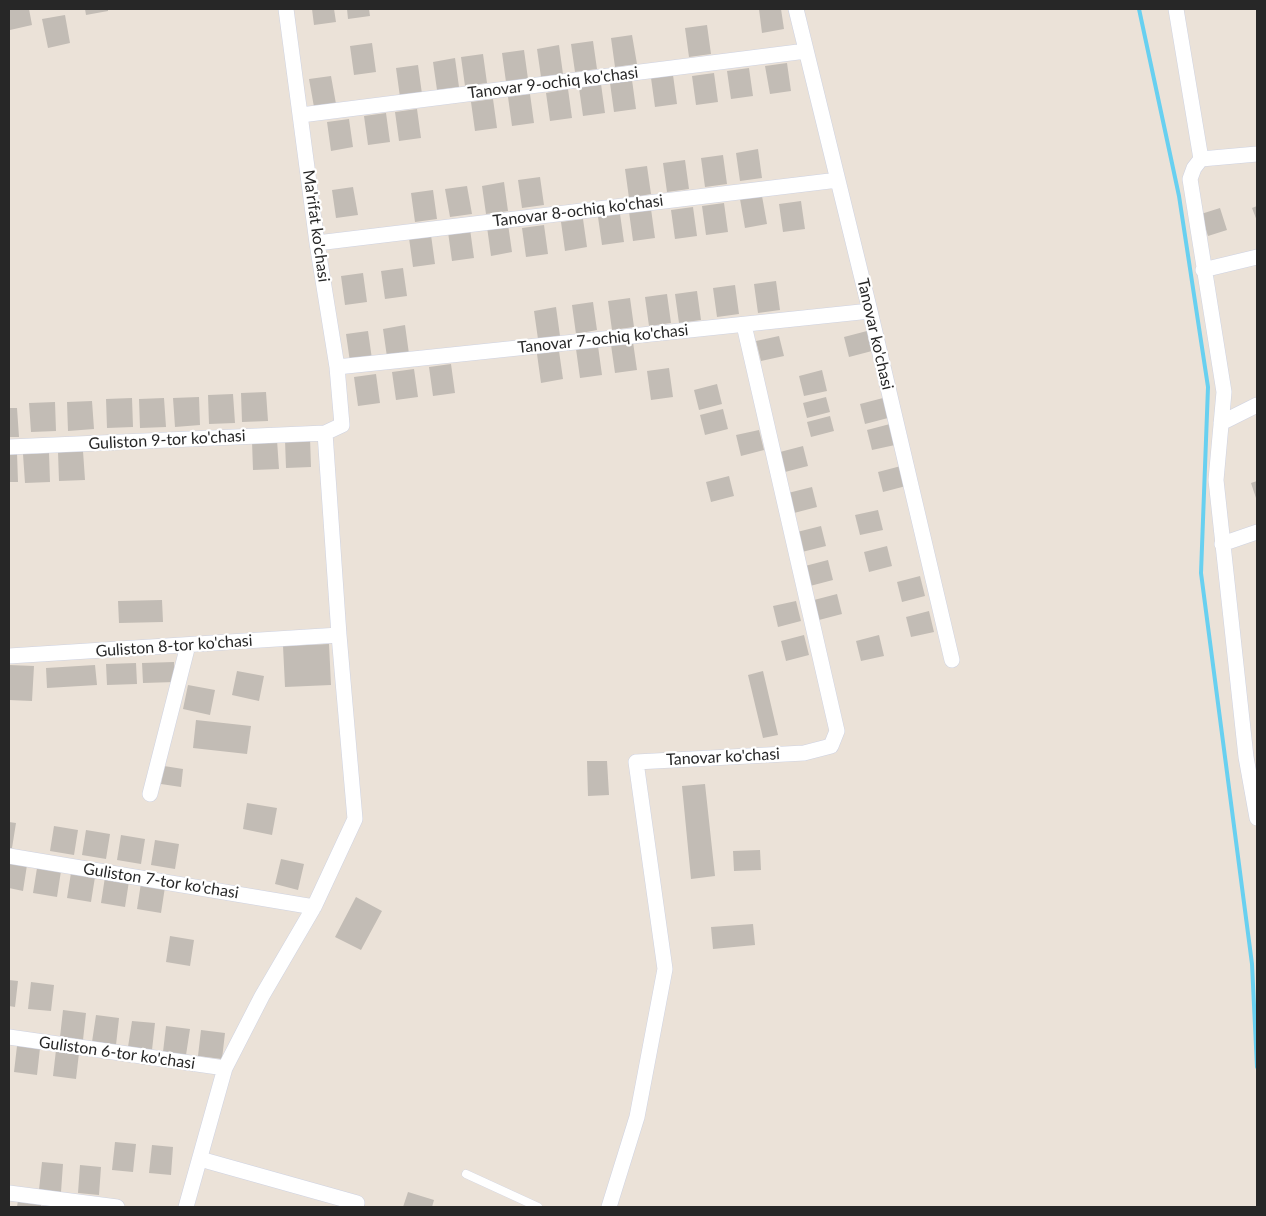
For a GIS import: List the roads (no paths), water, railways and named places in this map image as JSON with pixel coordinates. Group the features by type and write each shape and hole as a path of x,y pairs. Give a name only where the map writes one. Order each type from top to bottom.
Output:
{"street":[{"name":"Ma'rifat ko'chasi","path":"286,9 317,243 337,366 342,425 325,433"},
{"name":"Tanovar ko'chasi","path":"796,9 870,311 952,660"},
{"path":"1176,9 1201,159"},
{"name":"Tanovar 9-ochiq ko'chasi","path":"301,115 806,51"},
{"path":"1257,154 1201,159 1194,168 1190,179 1203,270 1224,392 1216,480 1246,757 1257,818"},
{"name":"Tanovar 8-ochiq ko'chasi","path":"317,243 838,180"},
{"path":"1203,270 1257,257"},
{"name":"Tanovar 7-ochiq ko'chasi","path":"337,366 870,311"},
{"name":"Tanovar ko'chasi","path":"609,1207 636,1117 665,969 636,762 804,753 830,746 837,731 744,325"},
{"path":"1221,423 1257,405"},
{"path":"186,1207 225,1068 262,996 314,907 355,819 339,635 325,433"},
{"name":"Guliston 9-tor ko'chasi","path":"9,448 325,433"},
{"path":"1222,544 1257,532"},
{"name":"Guliston 8-tor ko'chasi","path":"9,656 339,635"},
{"path":"150,794 188,645"},
{"name":"Guliston 7-tor ko'chasi","path":"9,856 314,907"},
{"name":"Guliston 6-tor ko'chasi","path":"9,1037 225,1068"},
{"path":"200,1159 357,1203 355,1207"},
{"path":"9,1193 116,1207"}],"lane":[{"path":"466,1174 538,1207"}],"waterway":[{"path":"1139,9 1179,196 1208,387 1201,573 1252,964 1257,1067"}]}
